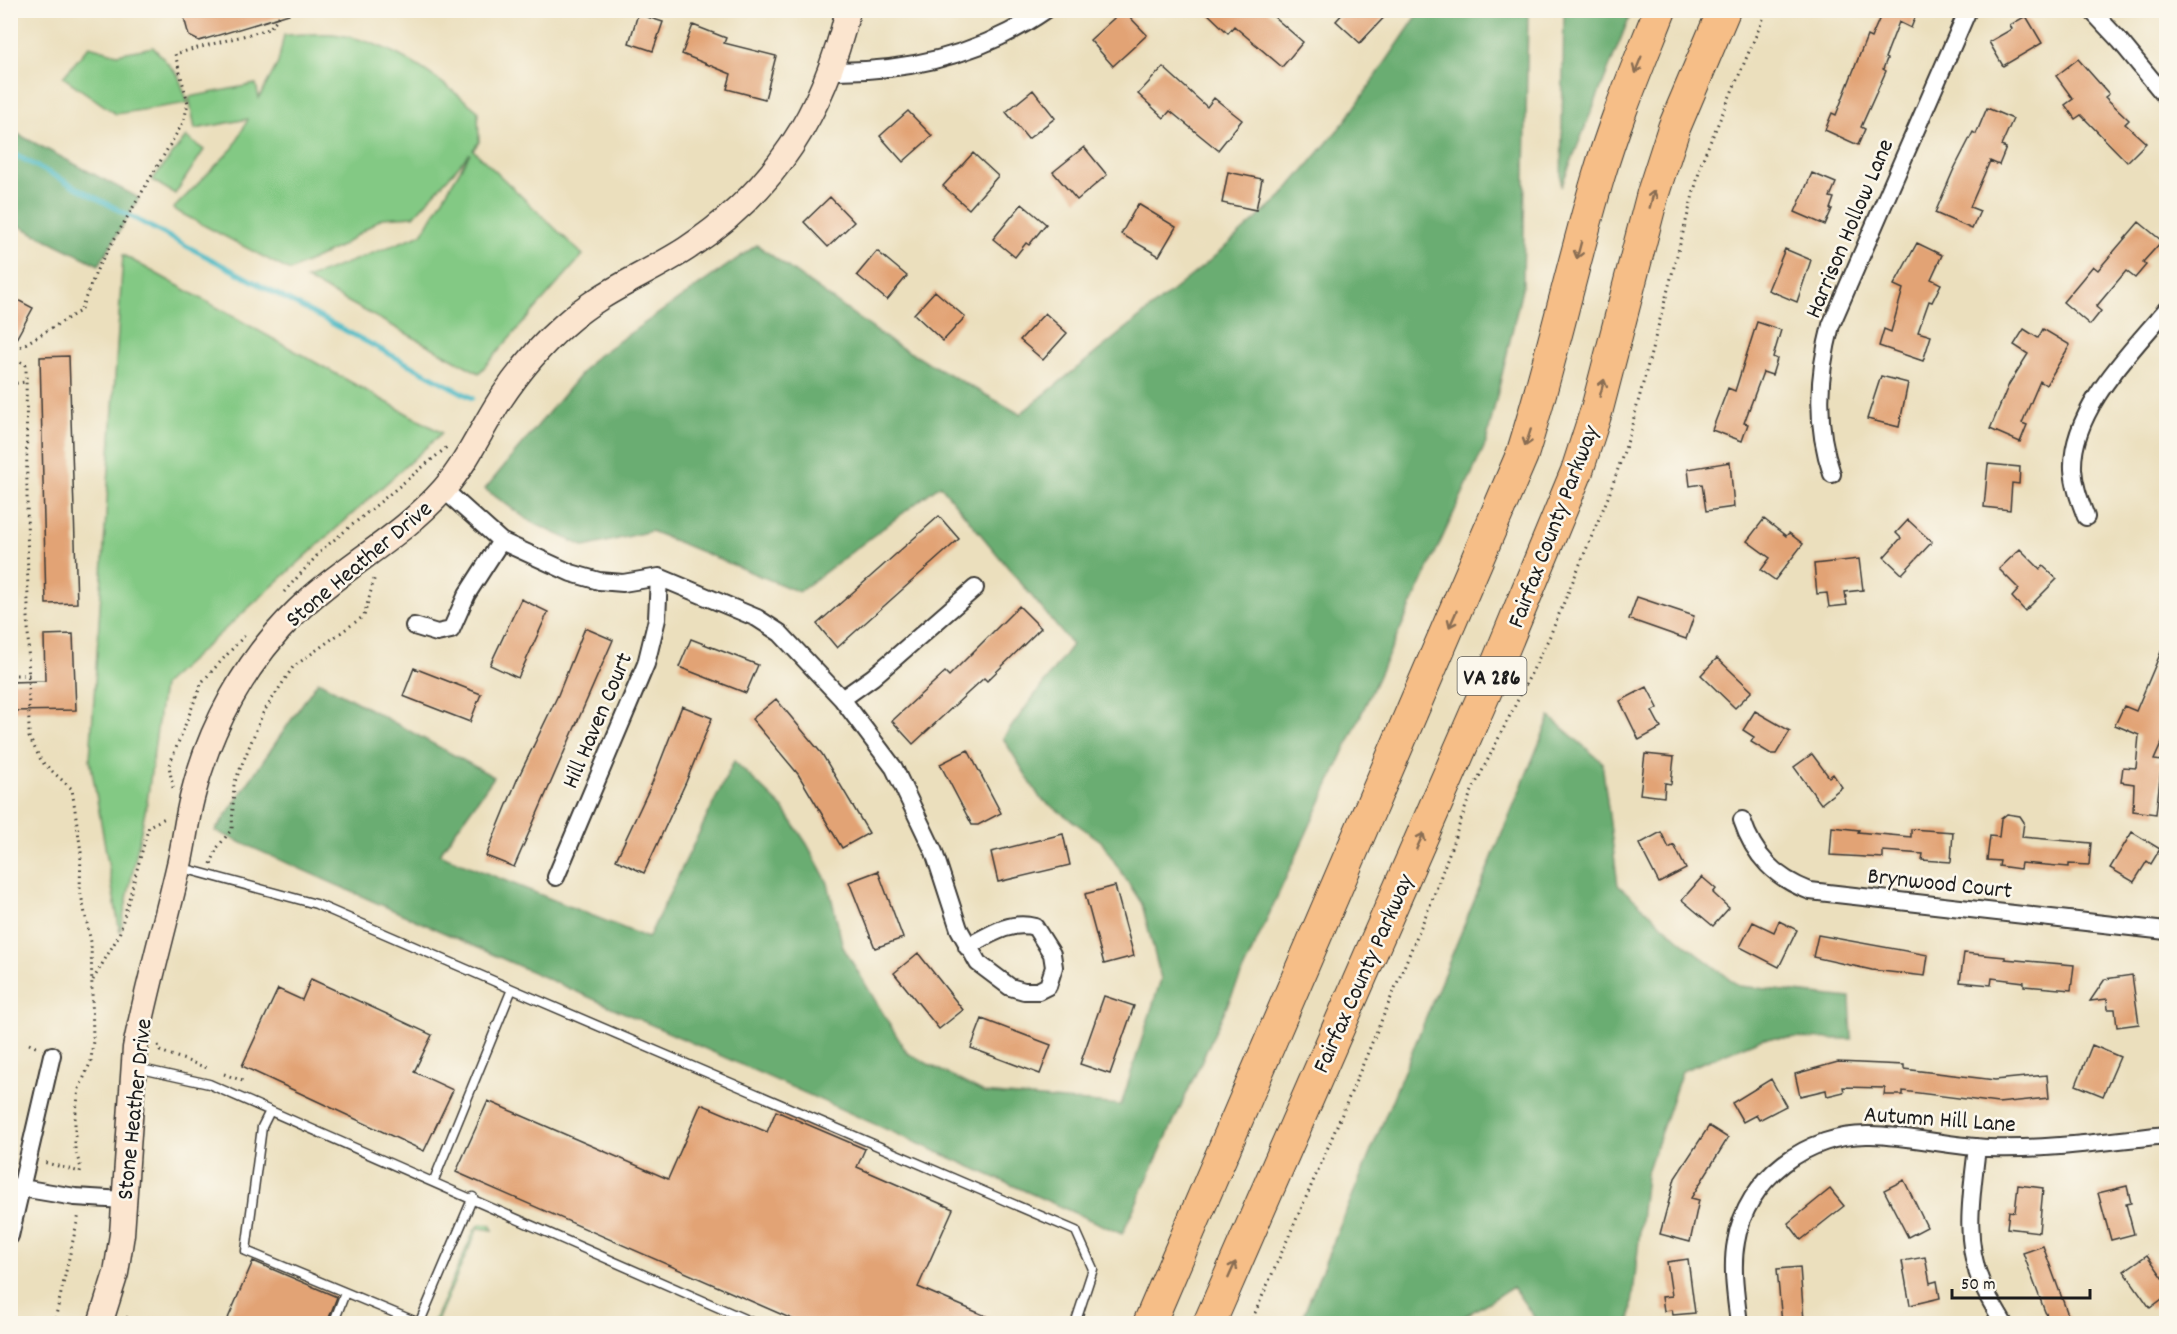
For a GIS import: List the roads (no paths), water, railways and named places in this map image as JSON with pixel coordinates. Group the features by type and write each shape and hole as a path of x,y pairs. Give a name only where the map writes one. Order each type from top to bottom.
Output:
{"highway":[{"name":"VA 286","path":"1149,1323 1522,455 1598,178 1624,100 1660,10"},
{"name":"Fairfax County Parkway","path":"1209,1323 1493,674 1569,492 1597,409 1653,193 1674,128 1724,10"}],"street":[{"name":"Stone Heather Drive","path":"100,1323 116,1273 124,1200 135,1048 145,1000 179,867 192,798 221,717 242,679 269,642 297,611 327,584 404,528 443,489 473,448 505,393 548,340 598,298 685,250 749,199 777,168 813,114 830,71 848,10"},
{"path":"830,71 904,68 943,59 981,46 1046,10"},
{"name":"Harrison Hollow Lane","path":"1833,474 1820,425 1819,392 1822,358 1831,325 1968,10"},
{"path":"2091,10 2166,97"},
{"path":"2086,517 2076,490 2073,468 2075,445 2083,422 2098,396 2166,310"},
{"path":"443,489 501,541 572,573 599,581 623,583 659,577 757,618 780,633 842,699 907,789 934,852 967,947 989,973 1010,987 1024,991 1038,991 1048,986 1053,977 1052,954 1035,927 1025,924 1010,925 967,947"},
{"path":"414,626 436,633 451,630 467,594 501,541"},
{"name":"Hill Haven Court","path":"555,877 646,664 657,619 659,577"},
{"path":"842,699 873,677 975,588"},
{"name":"Brynwood Court","path":"1742,820 1748,838 1760,857 1774,872 1794,885 1810,891 2166,931"},
{"path":"10,1236 16,1187 52,1055"},
{"name":"Autumn Hill Lane","path":"1739,1323 1734,1263 1739,1230 1756,1192 1787,1160 1809,1148 1848,1136 1871,1135 1977,1147 2041,1147 2166,1135"},
{"path":"1977,1147 1969,1217 1969,1239 1982,1284 2004,1323"},
{"path":"16,1187 81,1197 124,1200"}],"lane":[{"path":"179,867 316,904 1076,1231 1093,1269 1075,1323"},
{"path":"434,1180 512,989"},
{"path":"135,1068 209,1084 473,1197 756,1323"},
{"path":"270,1111 262,1127 246,1251 345,1293 419,1323 473,1197"},
{"path":"333,1323 345,1293"}],"waterway":[{"path":"10,152 472,398"}]}
